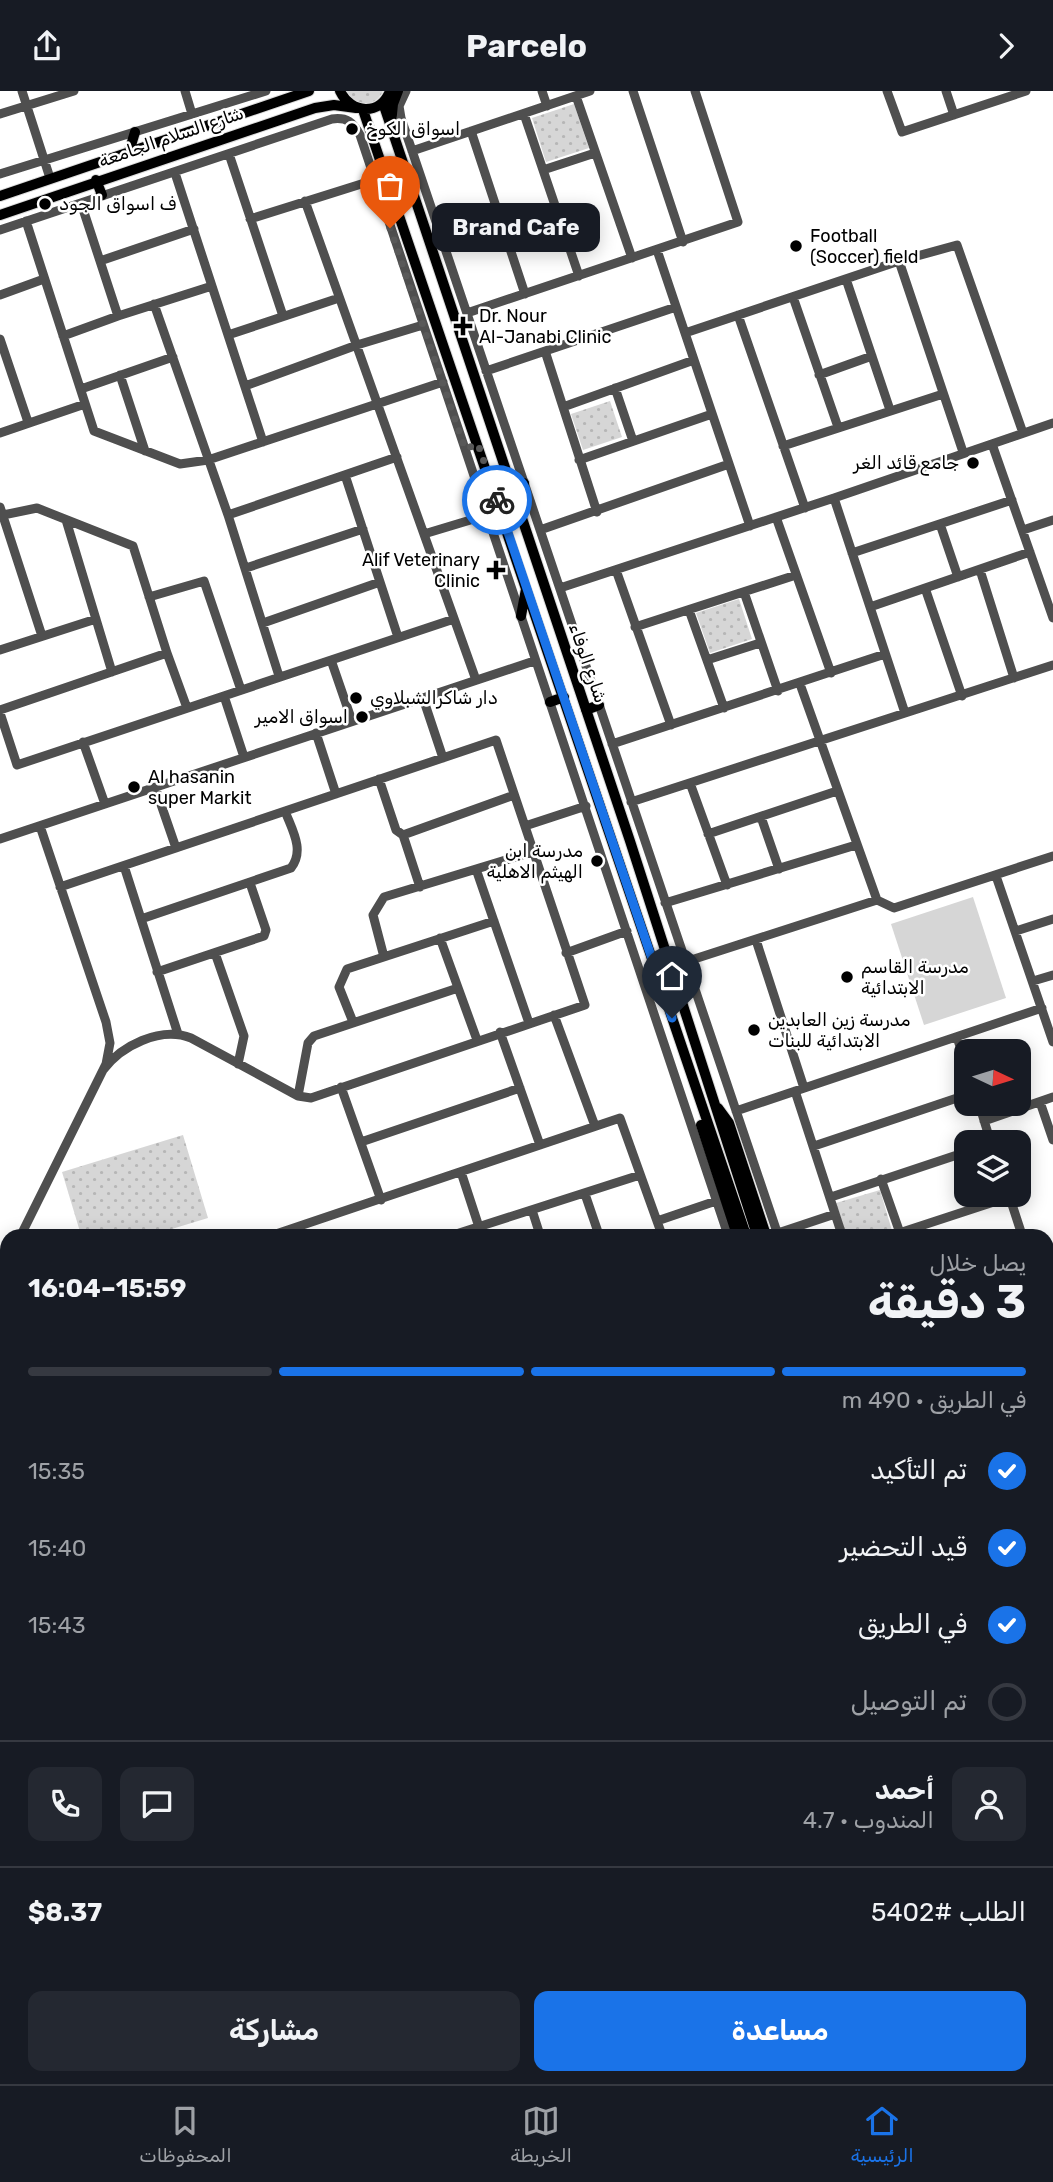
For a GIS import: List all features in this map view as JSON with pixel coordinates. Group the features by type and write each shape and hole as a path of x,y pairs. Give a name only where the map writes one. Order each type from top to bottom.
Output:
{"main road":[{"name":"شارع السلام الجامعة","path":"0,195 309,91"},
{"path":"340,91 343,99 360,109 383,103 390,91"},
{"path":"390,130 393,104 398,91"},
{"name":"شارع الوفاء","path":"383,103 630,841 755,1229"},
{"name":"شارع السلام الجامعة","path":"0,215 96,180 325,105 360,109"},
{"name":"شارع الوفاء","path":"360,109 395,202 478,444 744,1229"},
{"path":"233,117 240,122 238,132"},
{"path":"129,152 135,132"},
{"path":"96,180 102,195"},
{"path":"382,205 395,202"},
{"path":"410,246 411,237 419,235 434,273 440,278"},
{"path":"463,345 476,341"},
{"path":"465,449 478,444"},
{"path":"510,488 524,483"},
{"path":"521,616 526,586"},
{"path":"550,702 564,697"},
{"path":"586,710 599,705"},
{"path":"630,841 643,837"},
{"path":"672,1018 675,1048 735,1229"},
{"path":"715,1104 729,1123 756,1206 770,1229"}],"street":[{"path":"22,91 50,178"},
{"path":"0,114 74,91"},
{"path":"185,91 192,114"},
{"path":"0,174 266,91"},
{"path":"406,91 400,100 400,112 412,151 736,1111 772,1229"},
{"path":"542,91 547,106"},
{"path":"412,151 590,91"},
{"path":"634,91 683,241"},
{"path":"467,313 738,222 695,91"},
{"path":"887,91 902,132 1007,95 1026,91"},
{"path":"946,91 954,115"},
{"path":"576,96 632,258"},
{"path":"524,114 579,276"},
{"path":"0,230 332,119 344,119 354,124 443,382 534,661 586,806 726,1229"},
{"path":"471,131 525,293"},
{"path":"543,170 595,153"},
{"path":"229,154 283,316"},
{"path":"175,173 263,442"},
{"path":"250,219 374,180"},
{"path":"305,201 476,680"},
{"path":"80,203 118,316"},
{"path":"26,221 93,431 180,464 208,460 443,382"},
{"path":"100,261 194,229"},
{"path":"685,333 957,244 1023,432"},
{"path":"657,250 750,526"},
{"path":"899,261 963,452"},
{"path":"0,295 44,279"},
{"path":"846,279 890,410"},
{"path":"63,336 212,286"},
{"path":"228,335 338,297"},
{"path":"793,297 838,427"},
{"path":"154,304 246,568 279,676"},
{"path":"486,371 676,307"},
{"path":"738,315 804,508"},
{"path":"245,386 357,345 423,325"},
{"path":"0,339 28,422"},
{"path":"545,351 597,512"},
{"path":"819,375 872,356"},
{"path":"81,389 173,357"},
{"path":"563,407 694,360"},
{"path":"120,375 145,451"},
{"path":"615,388 633,441"},
{"path":"783,446 943,394"},
{"path":"0,433 85,404"},
{"path":"579,460 712,414"},
{"path":"560,588 1053,423"},
{"path":"992,444 1053,618"},
{"path":"228,515 397,457"},
{"path":"540,530 729,464"},
{"path":"345,475 398,637"},
{"path":"834,498 905,713"},
{"path":"852,553 1012,499"},
{"path":"42,636 1,511 37,508 133,546 187,708"},
{"path":"424,534 487,515"},
{"path":"776,517 831,673"},
{"path":"65,520 112,672"},
{"path":"1023,530 1053,520"},
{"path":"940,524 958,577"},
{"path":"246,568 363,529"},
{"path":"870,607 1030,552"},
{"path":"616,570 671,726"},
{"path":"980,570 1014,678"},
{"path":"635,627 796,575"},
{"path":"149,597 204,582 241,690"},
{"path":"262,623 380,582"},
{"path":"925,588 962,696"},
{"path":"744,592 778,691"},
{"path":"689,610 724,708"},
{"path":"0,650 96,619"},
{"path":"167,653 0,711 17,765 454,619"},
{"path":"707,660 760,643"},
{"path":"612,744 885,654"},
{"path":"331,660 352,721"},
{"path":"0,839 534,661"},
{"path":"631,802 1053,665"},
{"path":"800,684 877,900"},
{"path":"224,696 244,757"},
{"path":"423,698 443,758"},
{"path":"316,733 336,794"},
{"path":"60,887 496,740 585,1005 310,1098 298,1096 191,1038 178,1034 161,1035 126,1047 103,1070"},
{"path":"83,743 105,804"},
{"path":"379,779 396,830 403,835 420,887"},
{"path":"690,783 727,885"},
{"path":"155,787 176,848"},
{"path":"708,834 837,791"},
{"path":"403,835 514,795"},
{"path":"525,826 586,806"},
{"path":"141,919 288,870 297,858 298,848 285,811"},
{"path":"761,817 779,869"},
{"path":"24,1229 103,1070 110,1050 110,1036 40,826"},
{"path":"665,903 856,845"},
{"path":"384,957 373,915 384,897 533,852"},
{"path":"685,962 877,900 894,908 1053,856"},
{"path":"124,866 178,1034"},
{"path":"476,869 529,1023"},
{"path":"996,876 1053,1039"},
{"path":"157,972 261,938 266,928 250,883"},
{"path":"1016,931 1053,919"},
{"path":"353,1023 339,987 347,969 494,921"},
{"path":"566,953 627,931"},
{"path":"440,938 477,1040"},
{"path":"756,940 840,1229"},
{"path":"215,953 244,1036 238,1064"},
{"path":"1033,981 1053,975"},
{"path":"298,1096 309,1040 316,1034 458,988"},
{"path":"736,1111 1042,1008"},
{"path":"554,1015 595,1126"},
{"path":"500,1033 540,1145"},
{"path":"110,1036 126,1047"},
{"path":"341,1087 381,1199"},
{"path":"360,1142 520,1089"},
{"path":"984,1121 1053,1097"},
{"path":"814,1146 954,1099"},
{"path":"1040,1102 1053,1140"},
{"path":"983,1117 987,1130"},
{"path":"306,1229 381,1199 620,1118 660,1229"},
{"path":"831,1197 954,1156"},
{"path":"461,1172 479,1227"},
{"path":"472,1229 640,1175"},
{"path":"881,1179 895,1229"},
{"path":"584,1194 597,1229"},
{"path":"657,1221 716,1201"},
{"path":"911,1229 976,1207"},
{"path":"1013,1207 1020,1229"},
{"path":"532,1210 539,1229"},
{"path":"791,1229 835,1214"}],"shaded area":[{"path":"343,91 383,91 375,101 356,104"},
{"path":"574,104 589,148 546,162 532,118"},
{"path":"610,401 622,437 583,450 571,414"},
{"path":"739,599 752,639 710,653 696,613"},
{"path":"973,897 1006,998 924,1025 891,924"},
{"path":"183,1135 208,1218 172,1229 79,1229 62,1172"},
{"path":"880,1190 892,1229 844,1229 836,1203"}],"way so far":[{"path":"390,228 465,449 478,444 497,500"}],"place":[{"name":"اسواق الكوخ","path":"352,129"},
{"name":"ف اسواق الجود","path":"45,204"},
{"name":"Brand Cafe","path":"390,228"},
{"name":"Football (Soccer) field","path":"796,246"},
{"name":"Dr. Nour Al-Janabi Clinic","path":"463,326"},
{"name":"جامع قائد الغر","path":"973,463"},
{"name":"Alif Veterinary Clinic","path":"496,570"},
{"name":"دار شاكرالشبلاوي","path":"356,698"},
{"name":"اسواق الامير","path":"362,717"},
{"name":"Al hasanin super Markit","path":"134,787"},
{"name":"مدرسة ابن الهيثم الاهلية","path":"597,861"},
{"name":"مدرسة القاسم الابتدائية","path":"847,977"},
{"name":"مدرسة زين العابدين الابتدائية للبنات","path":"754,1030"}],"route":[{"path":"497,500 672,1018"}]}
